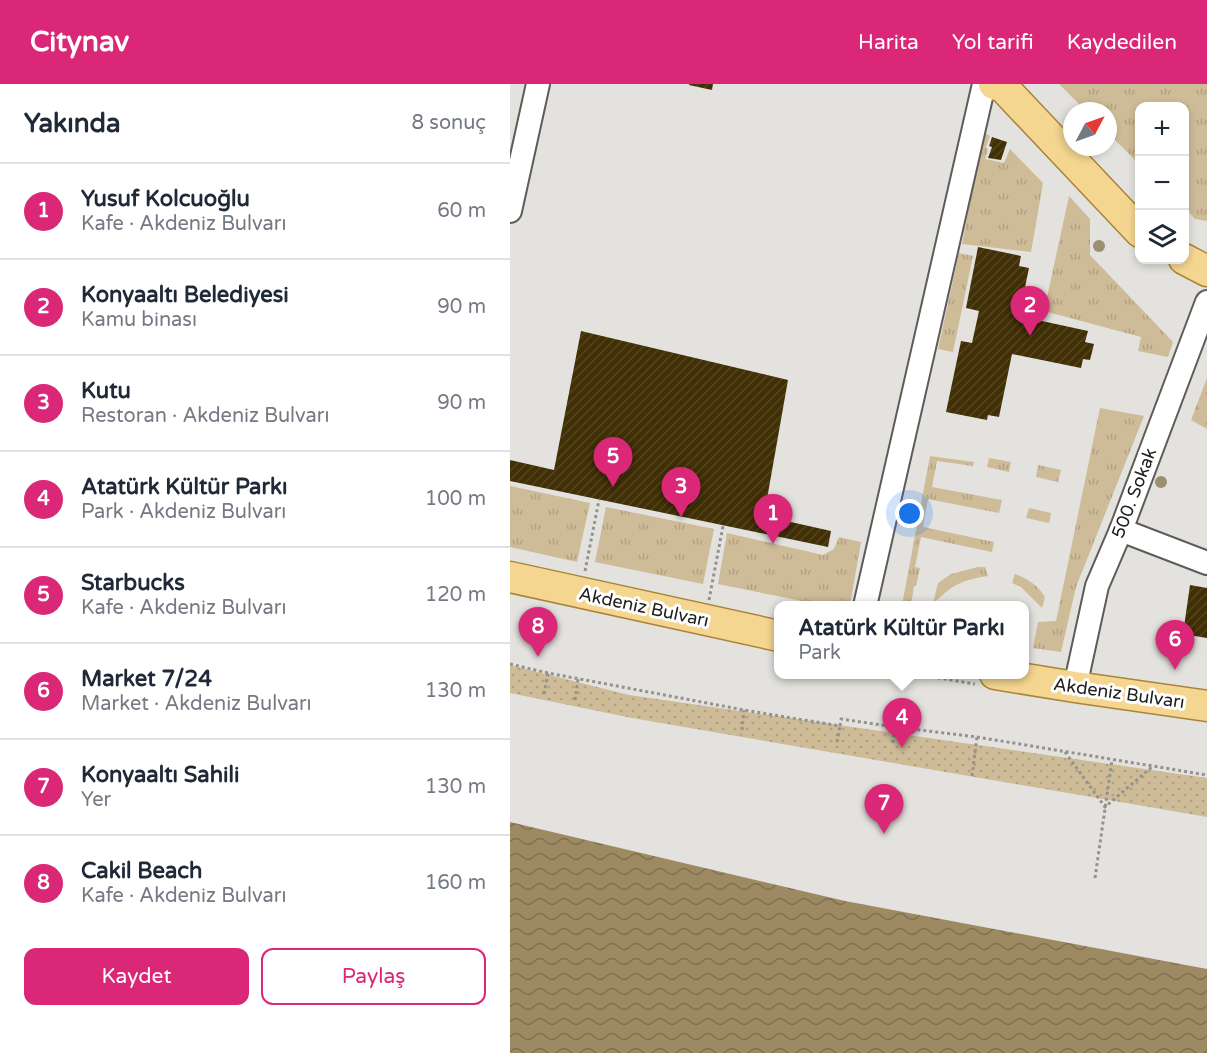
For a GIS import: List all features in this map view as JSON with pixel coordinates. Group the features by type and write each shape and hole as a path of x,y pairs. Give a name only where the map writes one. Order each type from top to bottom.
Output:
{"main road":[{"path":"996,85 1135,227"},
{"path":"1189,261 1207,271"},
{"name":"Akdeniz Bulvarı","path":"510,577 774,635"},
{"name":"Akdeniz Bulvarı","path":"1022,679 1207,706"}],"street":[{"path":"510,211 538,84"},
{"path":"866,601 996,85"},
{"name":"500. Sokak","path":"1075,687 1097,586 1121,530 1207,302"},
{"path":"1121,530 1207,564"}],"path":[{"path":"585,576 599,500"},
{"path":"709,601 723,526"},
{"path":"510,664 548,674 840,726"},
{"path":"544,694 548,674"},
{"path":"575,700 578,679"},
{"path":"742,730 744,710"},
{"path":"837,742 841,718 976,737 1207,775"},
{"path":"892,743 896,727"},
{"path":"972,776 976,737"},
{"path":"1065,752 1106,807"},
{"path":"1095,878 1112,760"},
{"path":"1106,807 1153,766"}],"green space":[{"path":"1059,84 1207,84 1207,221 1195,219 1189,212 1189,102 1135,102 1135,160 1117,142 1117,102 1077,102"},
{"path":"983,132 990,136 985,159 1004,163 1010,149 1043,183 1031,252 962,244"},
{"path":"1069,196 1090,219 1090,255 1173,342 1168,357 1138,351 1141,337 1044,311"},
{"path":"959,253 973,256 953,352 938,349"},
{"path":"1207,378 1207,429 1191,420"},
{"path":"1100,408 1144,416 1076,587 1061,652 1033,648 1038,622 1056,621"},
{"path":"930,456 974,462 973,466 937,461 932,487 1002,500 999,513 928,499 923,527 994,542 992,552 921,537 915,567 920,568 916,586 914,586 912,601 903,601"},
{"path":"989,458 1011,462 1009,472 987,467"},
{"path":"1038,465 1061,470 1058,482 1036,477"},
{"path":"510,486 590,503 577,562 510,547"},
{"path":"606,507 714,529 703,584 595,562"},
{"path":"1029,508 1051,513 1049,523 1026,518"},
{"path":"727,533 823,555 834,549 839,537 861,542 851,601 802,601 718,584"},
{"path":"985,567 988,576 958,584 934,601 938,583 951,574"},
{"path":"1015,574 1032,583 1042,592 1045,597 1042,608 1021,587 1012,583"},
{"path":"510,665 629,695 1207,778 1207,817 632,718 510,693"}],"water":[{"path":"510,822 845,901 1207,969 1207,1053 510,1053"}],"building":[{"path":"689,84 713,84 712,90"},
{"path":"992,137 1007,142 1001,160 988,158 992,147 989,146"},
{"path":"978,247 1021,256 1019,266 1029,268 1019,316 1088,331 1085,342 1094,344 1090,360 1083,359 1081,368 1012,354 999,417 988,415 987,420 946,412 961,341 972,343 979,311 966,308"},
{"path":"581,331 788,380 764,516 831,531 828,547 510,481 510,460 554,470"},
{"path":"1190,585 1207,588 1207,638 1183,634"}],"place":[{"name":"Konyaaltı Belediyesi","path":"1030,336"},
{"name":"Starbucks","path":"613,487"},
{"name":"Kutu","path":"681,517"},
{"name":"Yusuf Kolcuoğlu","path":"773,544"},
{"name":"Cakil Beach","path":"538,657"},
{"name":"Market 7/24","path":"1175,670"},
{"name":"Atatürk Kültür Parkı","path":"902,748"},
{"name":"Konyaaltı Sahili","path":"884,834"}]}
